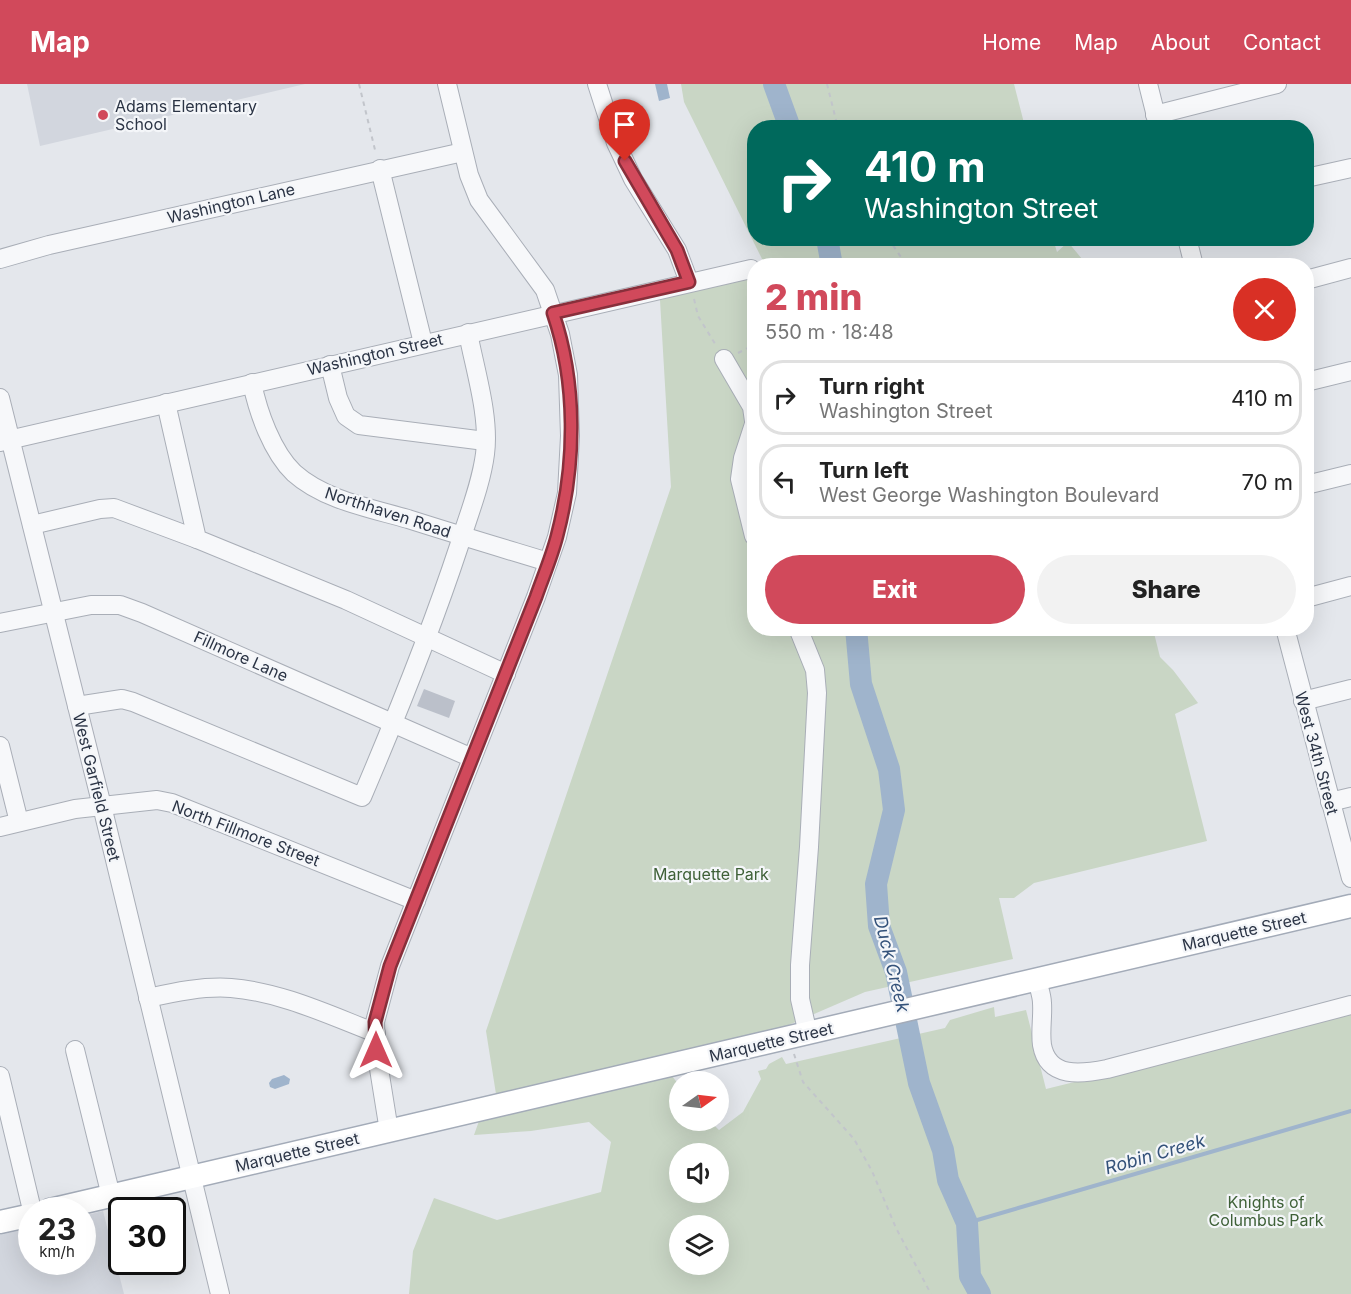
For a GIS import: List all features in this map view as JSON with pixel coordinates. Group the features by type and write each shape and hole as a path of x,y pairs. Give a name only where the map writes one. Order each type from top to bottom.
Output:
{"main road":[{"name":"Marquette Street","path":"96,1199 1351,906"},
{"path":"0,1222 18,1218"}],"street":[{"path":"389,1131 381,1089 375,1022 390,966 548,562 557,537 567,493 570,436 568,375 560,334 545,290 479,200 469,176 447,84"},
{"path":"597,84 616,142 633,179 677,250 689,282"},
{"path":"1148,84 1157,120"},
{"path":"1160,120 1277,84"},
{"name":"Washington Lane","path":"0,258 380,169 463,152"},
{"path":"1314,176 1351,168"},
{"path":"380,169 423,343"},
{"path":"1314,278 1351,268"},
{"name":"Washington Street","path":"5,441 747,270"},
{"path":"77,706 123,699 133,702 362,797 394,724 462,536 478,484 485,453 484,418 468,333"},
{"path":"724,359 747,398"},
{"path":"330,365 338,398 346,416 359,425 485,441"},
{"path":"1314,380 1351,371"},
{"name":"Northhaven Road","path":"252,383 258,410 282,459 294,473 314,488 347,501 548,562"},
{"name":"West Garfield Street","path":"0,398 5,441 32,525 220,1294"},
{"path":"166,403 197,539"},
{"path":"747,445 740,479 747,508"},
{"path":"1314,483 1351,474"},
{"path":"32,525 100,509 114,508 346,600 506,674"},
{"path":"1314,596 1351,586"},
{"name":"Fillmore Lane","path":"0,623 91,605 120,605 472,758"},
{"path":"801,636 815,670 817,693 800,965 800,999 807,1034"},
{"name":"West 34th Street","path":"1287,636 1351,878"},
{"path":"1303,701 1351,689"},
{"path":"0,746 19,822"},
{"path":"1330,802 1351,797"},
{"name":"North Fillmore Street","path":"0,827 75,809 157,800 172,803 416,901"},
{"path":"1037,980 1042,1002 1042,1047 1047,1058 1064,1071 1081,1074 1351,1005"},
{"path":"148,998 180,991 229,988 266,994 311,1007 376,1033"},
{"path":"75,1050 111,1196"},
{"path":"0,1076 29,1197"}],"path":[{"path":"359,84 380,169"},
{"path":"827,84 836,120"},
{"path":"689,282 698,315 724,359 747,348"},
{"path":"807,1034 802,1082 854,1139 872,1171 896,1228 931,1294"}],"shaded area":[{"name":"Adams Elementary School","path":"27,84 305,84 40,146"},
{"path":"103,1211 108,1231 108,1275 119,1275 124,1294 0,1294 0,1235 18,1231 18,1275 96,1275 96,1213"}],"green space":[{"path":"681,84 1014,84 1023,120 747,120 747,229 684,102"},
{"path":"756,246 1055,246 1057,252 1064,246 1071,246 1081,258 762,258"},
{"name":"Marquette Park","path":"747,278 747,636 1155,636 1160,657 1198,703 1175,714 1207,841 1034,883 1014,898 999,898 1013,959 865,992 784,1027 496,1094 486,1031 671,487 660,300"},
{"name":"Knights of Columbus Park","path":"994,1007 995,1017 1026,1010 1046,1089 1351,1014 1351,1294 409,1294 413,1251 434,1198 497,1220 601,1192 611,1142 589,1122 531,1131 474,1135 479,1121 669,1077 669,1131 729,1131 729,1122 743,1112 761,1079 758,1071 766,1069 769,1064 782,1057 786,1064 945,1028 950,1020"}],"water":[{"path":"655,84 667,84 670,98 659,101"},
{"path":"284,1075 290,1079 289,1084 275,1089 270,1087 269,1083 272,1079"}],"building":[{"path":"424,689 455,701 449,718 417,706"}],"waterway":[{"name":"Duck Creek","path":"774,84 787,120"},
{"name":"Duck Creek","path":"828,246 831,258"},
{"name":"Duck Creek","path":"857,636 861,684 889,769 894,810 876,884 879,926 896,972 919,1083 943,1150 948,1180 967,1223 970,1276 980,1294"},
{"name":"Robin Creek","path":"967,1223 1351,1111"}],"place":[{"name":"Adams Elementary School","path":"103,115"}],"route":[{"path":"376,1050 375,1022 390,966 536,597 557,537 567,493 570,436 568,375 560,334 553,313 689,282 677,250 633,179 625,161"}]}
